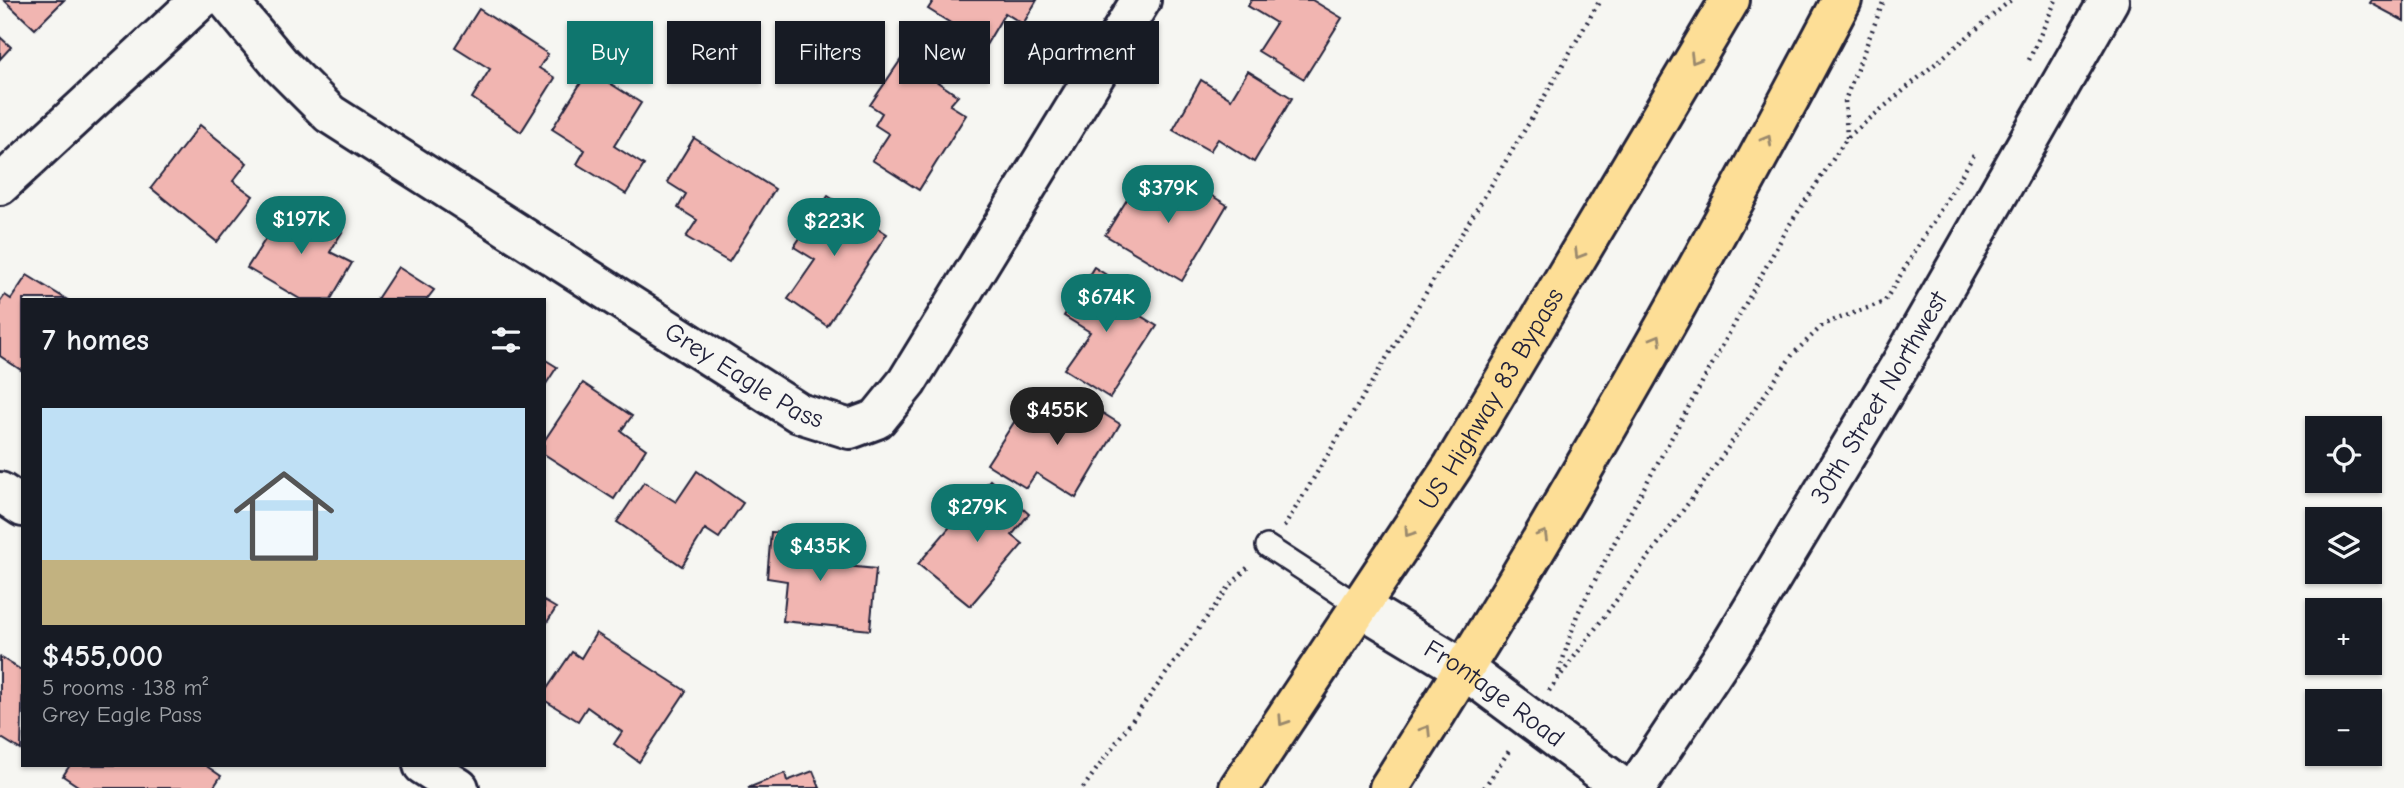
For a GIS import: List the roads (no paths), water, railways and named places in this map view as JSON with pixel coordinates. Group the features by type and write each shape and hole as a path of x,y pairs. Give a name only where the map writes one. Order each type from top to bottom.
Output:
{"highway":[{"name":"US Highway 83 Bypass","path":"1239,788 1453,466 1730,0"},
{"path":"1389,788 1465,670 1664,327 1842,0"}],"street":[{"path":"0,186 200,0"},
{"name":"Grey Eagle Pass","path":"227,0 281,65 330,114 799,413 850,429 877,419 906,382 1141,0"},
{"name":"30th Street Northwest","path":"1636,788 1731,645 1895,374 2109,0"},
{"path":"0,492 21,506"},
{"name":"Frontage Road","path":"1359,606 1465,670 1623,788"},
{"path":"426,767 459,788"}],"lane":[{"path":"1267,547 1359,606"}]}
